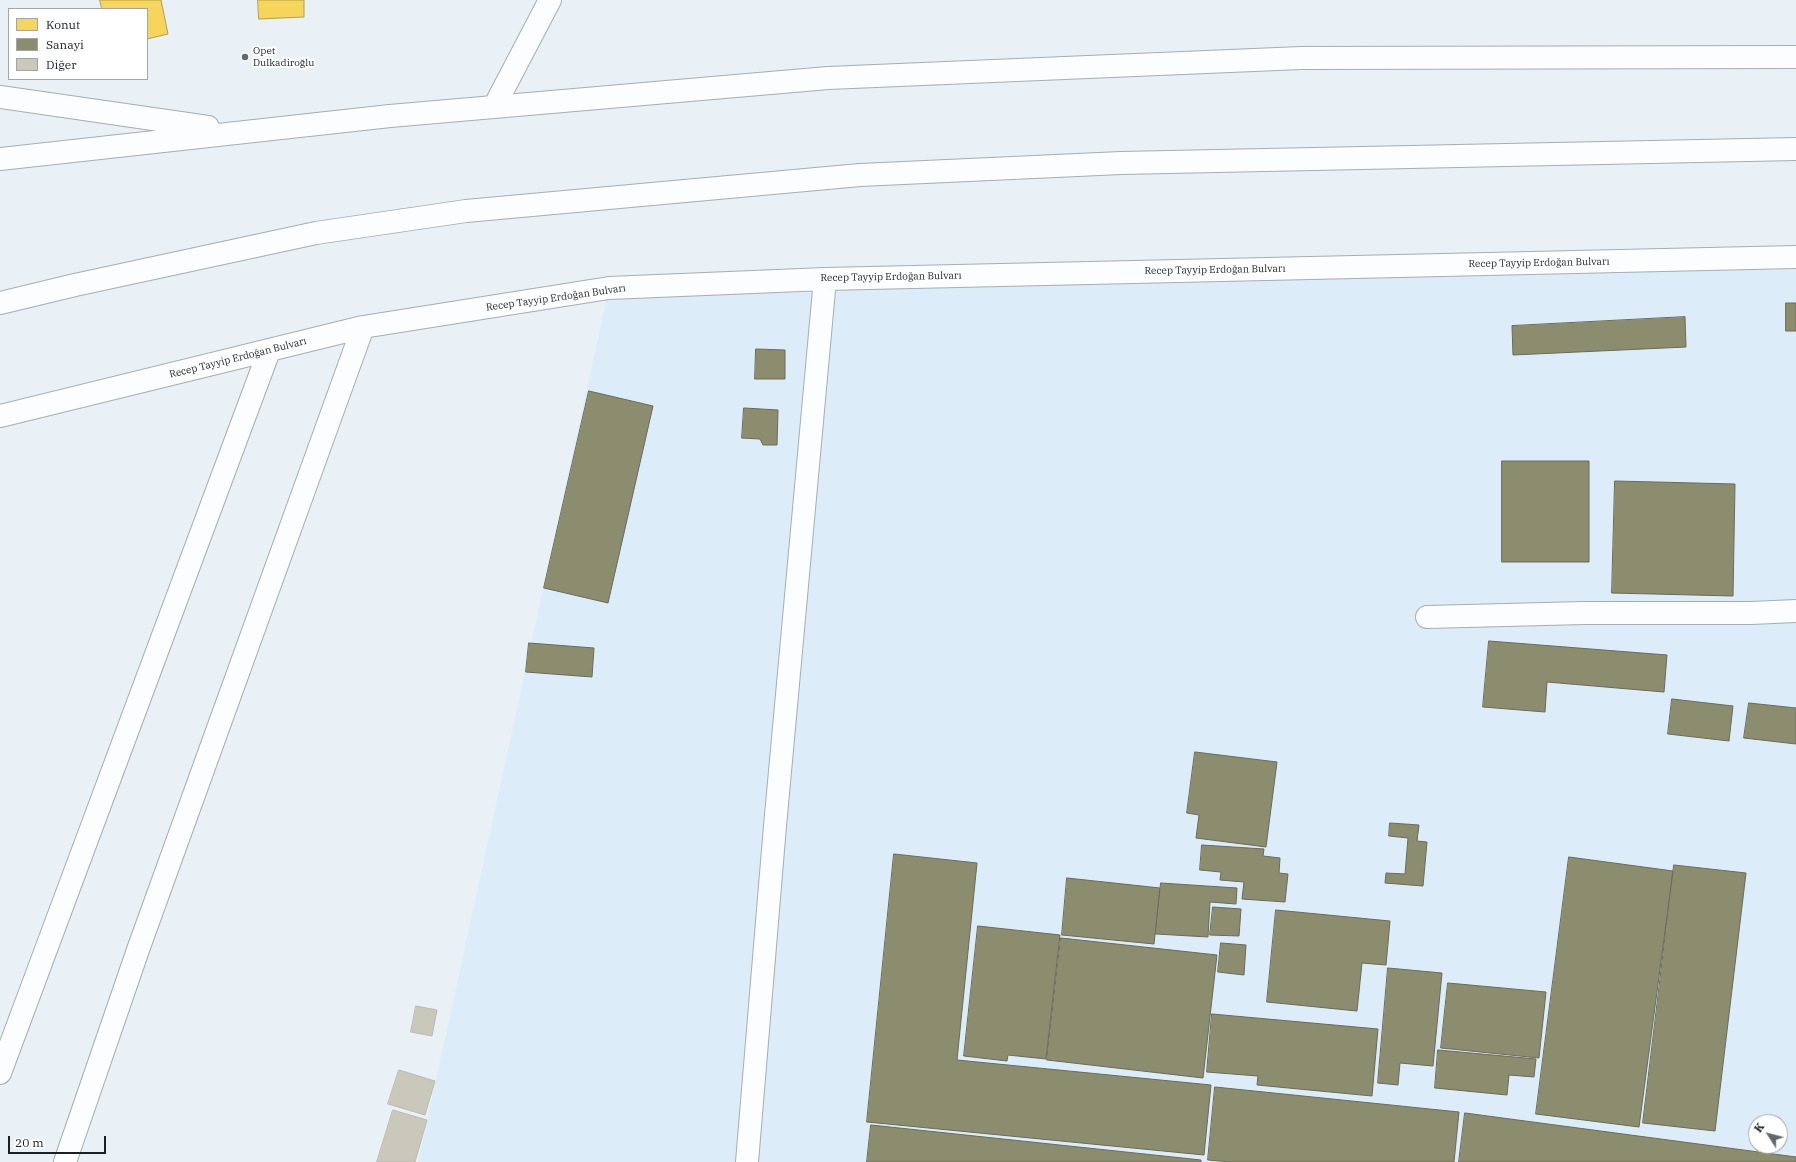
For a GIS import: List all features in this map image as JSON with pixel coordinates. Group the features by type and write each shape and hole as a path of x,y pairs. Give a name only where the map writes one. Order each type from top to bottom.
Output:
{"main road":[{"path":"494,107 550,0"},
{"path":"0,159 237,132 494,107 828,78 1278,59 1796,57"},
{"path":"0,96 237,132"},
{"path":"0,303 75,285 316,234 466,211 860,175 1121,163 1796,149"},
{"name":"Recep Tayyip Erdoğan Bulvarı","path":"0,416 363,328 609,288 825,279 1796,257"},
{"path":"747,1162 774,841 825,279"},
{"path":"65,1162 139,947 363,328"},
{"path":"0,1073 268,351"},
{"path":"1427,617 1584,613 1751,614 1796,611"}],"shaded area":[{"path":"1796,257 1796,1162 418,1162 609,288"}],"building: Konut":[{"path":"100,0 161,0 168,34 148,39 148,8 102,8"},
{"path":"258,0 304,0 304,17 259,19"}],"building: Sanayi":[{"path":"1786,303 1796,303 1796,331 1786,331"},
{"path":"1685,317 1686,347 1513,355 1512,326"},
{"path":"756,349 785,350 785,379 755,379"},
{"path":"589,391 653,406 608,603 544,588"},
{"path":"744,408 778,410 777,445 763,445 760,439 742,438"},
{"path":"1502,461 1589,461 1589,562 1502,562"},
{"path":"1615,481 1735,484 1733,596 1612,593"},
{"path":"1489,641 1667,655 1664,692 1547,682 1545,712 1483,707"},
{"path":"529,643 594,648 592,677 526,672"},
{"path":"1672,699 1733,706 1729,741 1668,734"},
{"path":"1749,703 1796,708 1796,744 1744,738"},
{"path":"1195,752 1277,762 1266,847 1196,838 1199,815 1187,813"},
{"path":"1390,823 1419,825 1417,841 1427,842 1423,886 1385,883 1386,873 1405,874 1408,838 1389,836"},
{"path":"1202,845 1264,849 1263,856 1280,858 1279,873 1288,874 1285,902 1242,899 1244,882 1220,880 1221,872 1200,870"},
{"path":"894,854 977,863 957,1060 1211,1085 1204,1155 867,1122"},
{"path":"1569,857 1673,871 1639,1127 1536,1114"},
{"path":"1674,865 1746,873 1715,1131 1643,1123"},
{"path":"1067,878 1160,888 1154,944 1062,935"},
{"path":"1161,883 1237,888 1236,904 1210,902 1208,937 1156,934"},
{"path":"1213,907 1241,909 1239,936 1210,935"},
{"path":"1276,910 1390,921 1386,965 1362,963 1357,1011 1267,1002"},
{"path":"978,926 1060,935 1046,1059 1008,1055 1007,1061 964,1056"},
{"path":"1061,938 1217,955 1203,1078 1047,1060"},
{"path":"1221,943 1246,945 1244,975 1218,972"},
{"path":"1388,968 1442,973 1433,1066 1400,1063 1398,1085 1378,1083"},
{"path":"1448,983 1546,992 1539,1058 1441,1048"},
{"path":"1212,1014 1378,1029 1372,1096 1257,1085 1258,1076 1207,1072"},
{"path":"1438,1050 1536,1059 1534,1077 1509,1075 1507,1095 1435,1088"},
{"path":"1215,1087 1459,1112 1454,1162 1230,1162 1208,1160"},
{"path":"1465,1113 1748,1151 1748,1154 1773,1154 1796,1157 1796,1162 1459,1162"},
{"path":"871,1125 1201,1160 1201,1162 867,1162"}],"building: Diğer":[{"path":"416,1006 437,1010 432,1036 411,1032"},
{"path":"399,1070 435,1081 425,1115 388,1104"},
{"path":"393,1110 427,1120 415,1162 377,1162"}],"place":[{"name":"Opet Dulkadiroğlu","path":"245,57"}]}
